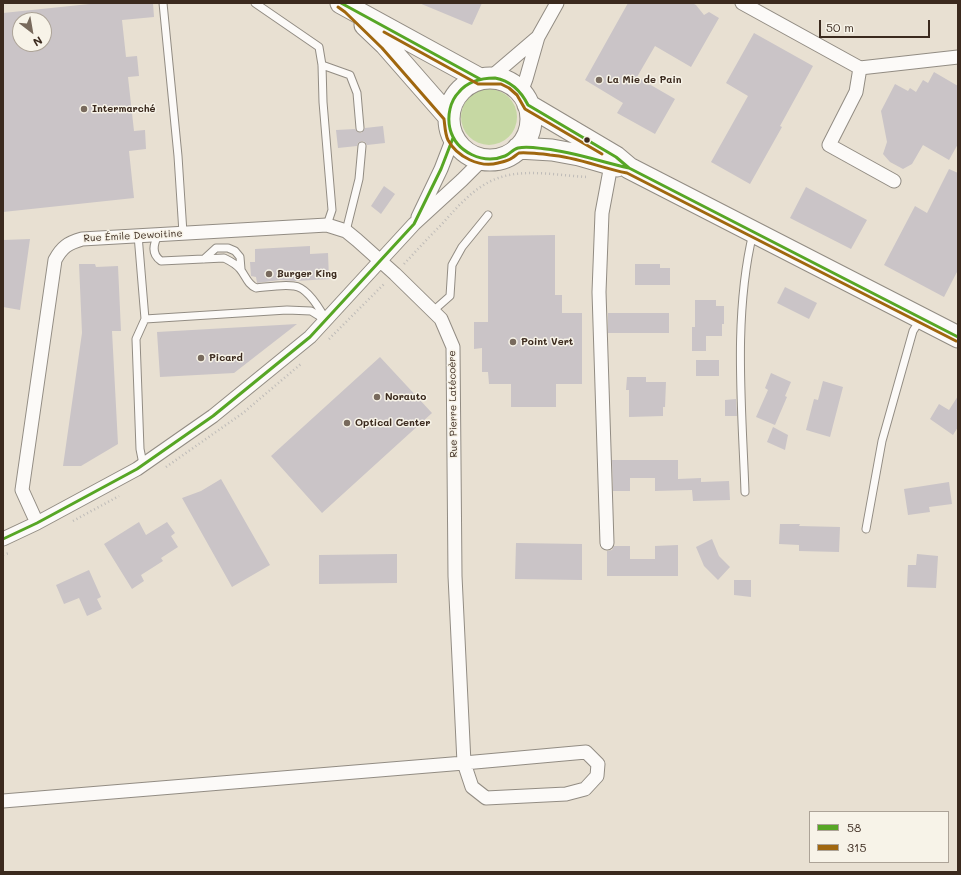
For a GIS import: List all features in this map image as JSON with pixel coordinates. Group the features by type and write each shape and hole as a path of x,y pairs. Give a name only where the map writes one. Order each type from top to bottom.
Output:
{"main road":[{"path":"344,5 485,78"},
{"path":"344,5 386,45 449,117"},
{"path":"525,98 530,114 529,128 524,141 518,148 508,155 496,159 483,159 471,155 461,148 453,138 449,117 451,104 458,93 468,84 485,78 502,79 512,84 525,98 616,157 616,170"},
{"path":"518,148 552,150 579,155 616,170 753,233 958,337"}],"street":[{"path":"525,98 526,79 538,37 557,3"},
{"path":"742,3 860,68 958,57"},
{"path":"485,78 538,37"},
{"path":"860,68 856,92 829,145 894,181"},
{"path":"414,224 441,168 453,138"},
{"path":"3,539 37,523 136,469 213,416 310,337 414,224 483,159"},
{"path":"606,543 599,292 602,213 616,170"},
{"name":"Rue Émile Dewoitine","path":"37,523 22,490 55,260 60,251 70,242 82,239 138,235 327,225 346,231 380,261"},
{"name":"Rue Pierre Latécoère","path":"380,261 441,319 454,347 455,576 464,763 472,787 486,798 566,794 585,789 597,776 598,764 586,752 464,763"},
{"path":"3,801 464,763"}],"lane":[{"path":"163,3 178,156 183,233"},
{"path":"255,3 319,46 322,65 323,102 332,210 327,225"},
{"path":"322,65 350,75 357,93 360,128"},
{"path":"346,231 359,179 362,146"},
{"path":"433,311 450,296 452,265 462,247 488,215"},
{"path":"745,492 741,372 743,289 753,233"},
{"path":"159,234 155,242 154,251 156,258 161,261 224,258 232,261 241,269 251,285 256,288 295,286 304,289 320,309 326,320"},
{"path":"138,235 145,318 136,340 140,449 144,464"},
{"path":"204,259 216,248 228,248 236,251 240,257 241,269"},
{"path":"145,318 287,310 311,311 326,320"},
{"path":"866,529 882,441 913,331 921,318"}],"path":[{"path":"328,340 395,274 472,192 484,184 509,175 616,170"},
{"path":"162,470 243,413 304,361"},
{"path":"66,524 122,494"},
{"path":"3,555 10,552"}],"green space":[{"path":"484,89 494,89 509,97 515,106 517,117 515,128 509,137 494,145 484,145 473,140 466,133 461,122 461,112 466,101 473,94"}],"building":[{"path":"99,3 153,3 154,17 122,20 126,57 137,56 139,76 128,77 134,131 145,130 146,149 129,151 134,198 3,212 3,13 12,12 12,52 52,52 52,12 13,12"},
{"path":"419,3 482,3 472,25"},
{"path":"628,3 692,3 696,5 704,15 709,12 719,18 691,67 655,46 637,77 675,99 655,134 617,113 623,103 585,80"},
{"path":"754,33 813,66 780,126 782,127 750,184 711,162 748,96 726,83"},
{"path":"934,72 958,86 958,144 949,160 923,145 912,164 903,169 890,162 883,154 887,142 881,111 895,84 908,91 910,88 916,92 923,80 928,83"},
{"path":"383,126 385,143 367,145 362,141 358,143 357,146 338,148 336,130 355,129 361,133 365,128"},
{"path":"949,169 958,173 958,270 944,297 884,265 915,206 927,213"},
{"path":"384,186 395,194 381,214 371,206"},
{"path":"806,187 867,220 851,249 790,218"},
{"path":"555,235 555,295 562,295 562,313 582,313 582,384 556,384 556,407 511,407 511,384 489,384 488,372 482,372 482,348 474,349 474,322 488,322 488,236"},
{"path":"30,239 20,310 3,307 3,240"},
{"path":"310,246 310,254 328,253 329,279 296,281 280,280 257,283 256,277 251,276 250,262 255,262 255,249"},
{"path":"79,264 95,264 96,267 118,266 121,331 112,331 118,444 81,466 63,466 82,333"},
{"path":"635,264 660,264 660,268 670,268 670,285 635,285"},
{"path":"785,287 817,303 809,319 777,303"},
{"path":"695,300 716,300 716,306 724,306 722,336 706,336 706,351 692,351 692,327 695,327"},
{"path":"608,313 669,313 669,333 608,333"},
{"path":"297,324 234,373 160,377 157,332"},
{"path":"380,357 432,413 322,513 271,456"},
{"path":"696,360 719,360 719,376 696,376"},
{"path":"771,373 791,382 785,396 787,397 775,425 756,417 768,390 765,388"},
{"path":"627,377 646,377 646,382 666,382 665,407 663,407 663,416 629,417 629,390 626,390"},
{"path":"823,381 843,387 830,437 806,430 814,399 818,400"},
{"path":"958,396 958,427 953,435 930,419 939,404 949,410"},
{"path":"736,399 737,416 725,416 725,400"},
{"path":"773,427 788,435 785,450 767,442"},
{"path":"612,460 678,460 678,479 701,478 701,482 729,481 730,500 693,501 692,490 655,491 655,478 630,478 630,491 613,491"},
{"path":"221,479 270,565 232,587 182,498 201,491"},
{"path":"949,482 952,504 929,507 930,512 908,515 904,489"},
{"path":"139,522 146,535 167,522 175,533 171,536 178,547 161,558 163,561 141,575 144,581 132,589 104,544"},
{"path":"780,524 840,527 839,552 799,551 799,545 779,544"},
{"path":"712,539 719,556 730,567 718,580 704,566 696,547"},
{"path":"516,543 582,544 582,580 515,579"},
{"path":"678,545 678,576 607,576 607,551 612,550 614,546 630,546 630,559 655,559 655,546"},
{"path":"397,554 397,583 319,584 319,555"},
{"path":"917,554 938,556 936,588 907,587 908,565 916,565"},
{"path":"89,570 101,597 97,599 102,609 87,616 79,598 64,604 56,585"},
{"path":"734,580 751,580 751,597 734,595"}],"transit line":[{"name":"58","path":"341,3 480,79"},
{"name":"315","path":"338,7 382,48 444,119 448,140 457,151 470,160 484,164 491,164 507,161 519,153 534,153 570,158 627,173 956,341"},
{"name":"315","path":"384,32 478,84 501,84 509,88 517,95 525,109 602,154"},
{"name":"58","path":"495,78 501,79 515,87 528,105 616,157 629,168 556,150 525,147 515,149 505,156 488,159 464,150 453,137 450,129 449,114 451,104 456,96 467,85 480,80 495,78"},
{"name":"58","path":"3,539 37,523 137,469 213,416 310,337 414,224 441,169 453,138"},
{"name":"58","path":"629,168 958,337"}],"place":[{"name":"La Mie de Pain","path":"599,80"},
{"name":"Intermarché","path":"84,109"},
{"name":"Burger King","path":"269,274"},
{"name":"Point Vert","path":"513,342"},
{"name":"Picard","path":"201,358"},
{"name":"Norauto","path":"377,397"},
{"name":"Optical Center","path":"347,423"}]}
